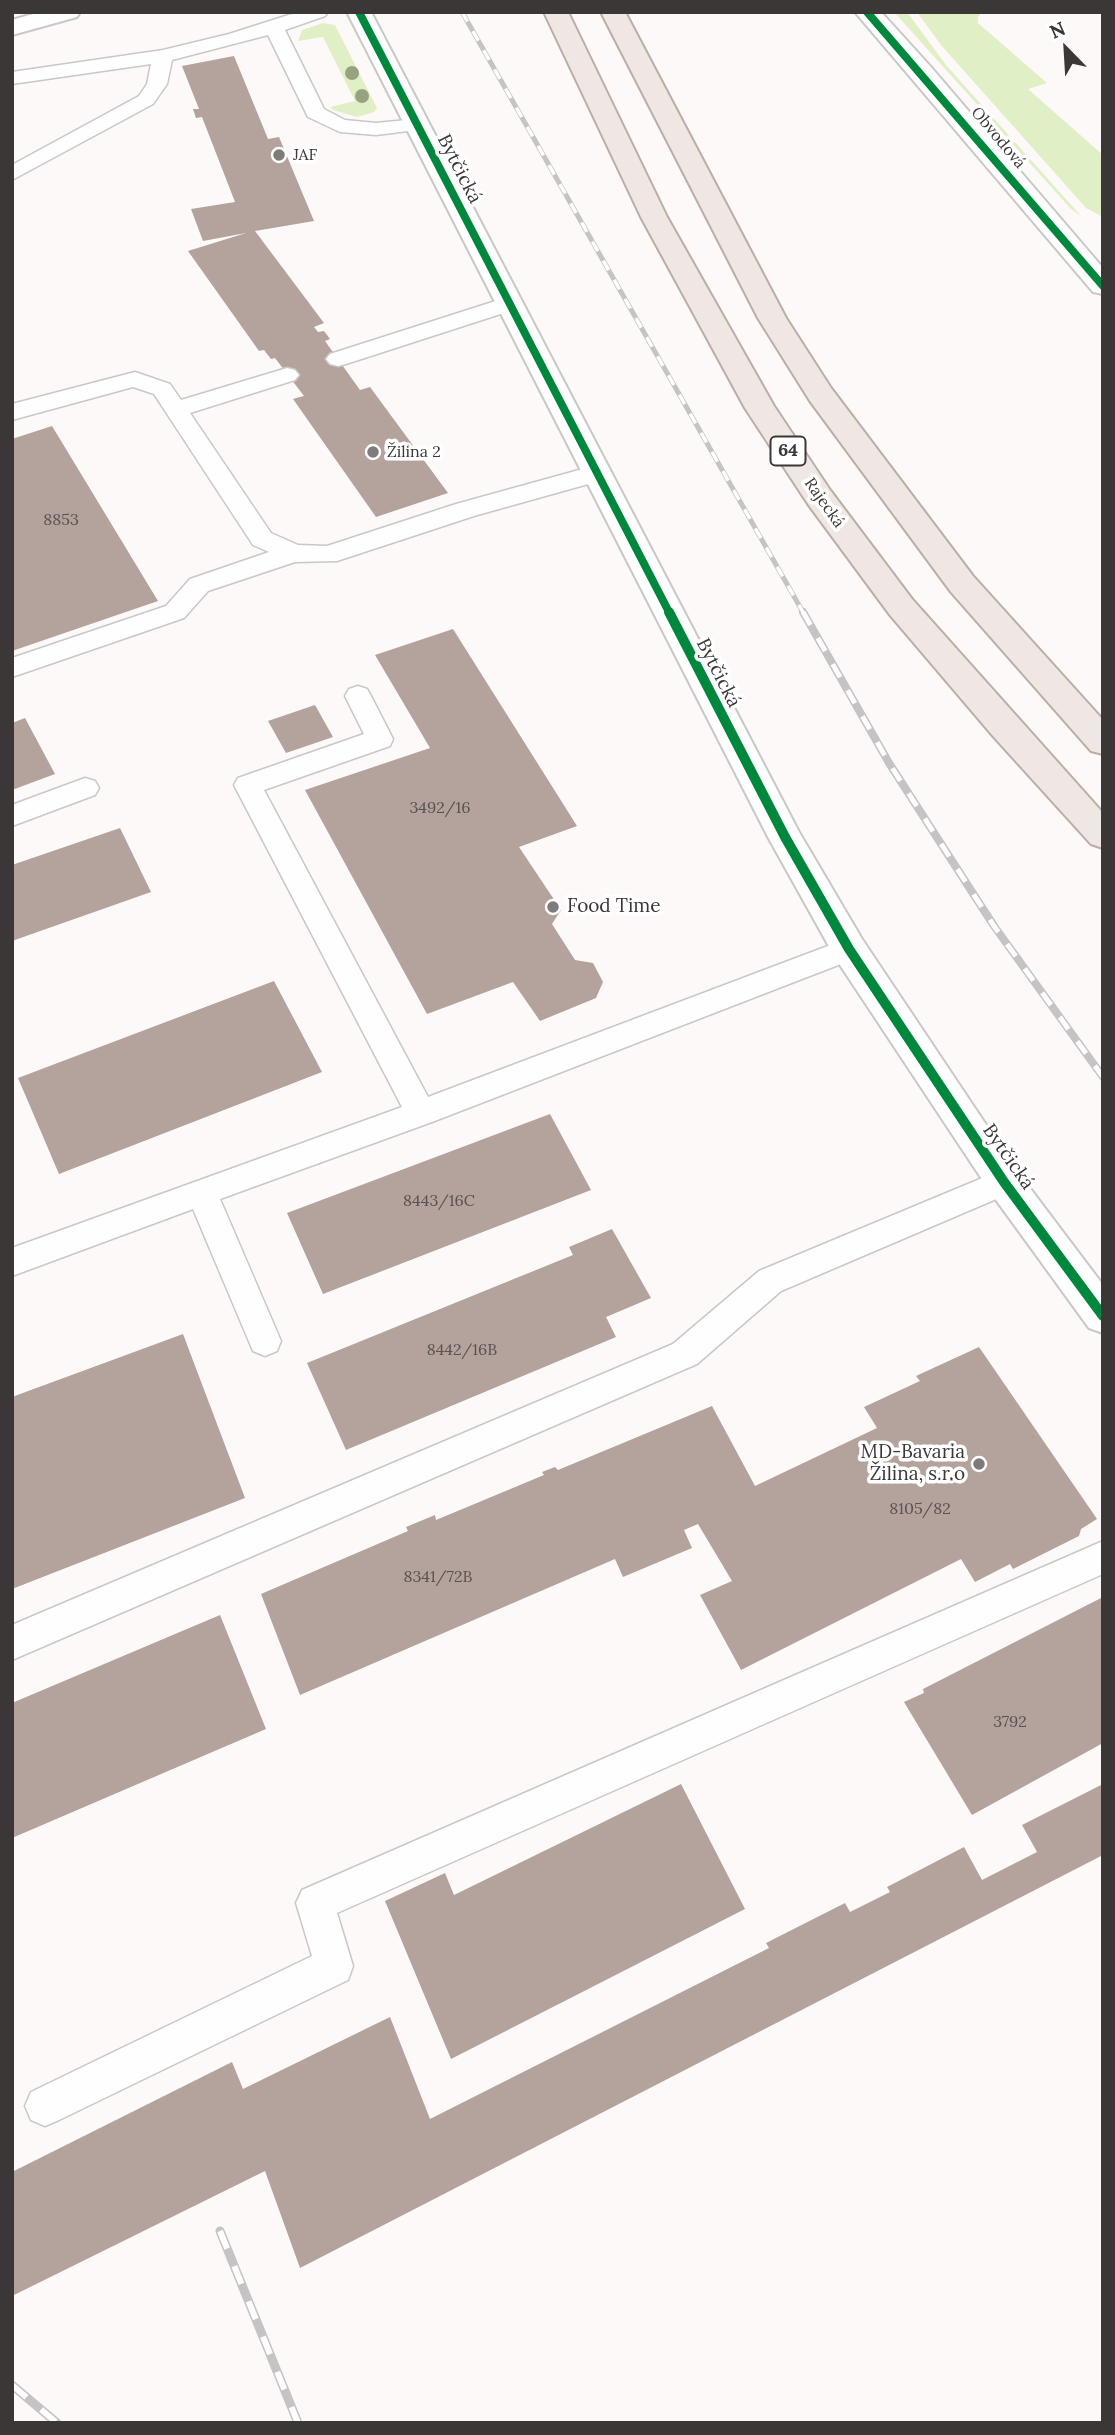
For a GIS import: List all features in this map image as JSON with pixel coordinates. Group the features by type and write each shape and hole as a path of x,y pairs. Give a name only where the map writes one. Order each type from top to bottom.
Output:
{"main road":[{"name":"Rajecká","path":"556,12 654,217 715,331 767,419 819,496 901,607 1005,729 1103,835"},
{"path":"613,12 772,318 820,394 962,584 1103,742"}],"street":[{"path":"12,28 68,12"},
{"name":"Bytčická","path":"359,12 730,735 849,949 1004,1182 1103,1316"},
{"name":"Obvodová","path":"867,12 1094,261 1103,286"}],"lane":[{"path":"12,78 163,56 235,40 318,12"},
{"path":"274,27 315,113 340,125 376,129 417,125"},
{"path":"12,174 146,100 157,84 163,56"},
{"path":"338,359 508,304"},
{"path":"177,408 287,375"},
{"path":"12,412 88,389 135,379 162,389 262,539 294,553 328,555 465,510 597,473"},
{"path":"12,668 175,612 199,585 294,553"},
{"path":"358,696 380,739 248,785 421,1113"},
{"path":"12,816 85,788"},
{"path":"12,1262 421,1113 849,949"},
{"path":"12,1643 685,1354 770,1281 1004,1182"},
{"path":"202,1193 265,1341"},
{"path":"46,2106 334,1966 315,1903 1103,1558"}],"green space":[{"path":"894,12 907,12 946,65 1081,216 1071,209"},
{"path":"917,12 982,12 978,23 1047,83 1028,89 1103,155 1103,217 1086,208 941,45"},
{"path":"323,23 335,25 377,108 374,112 357,117 330,107 355,101 323,37 298,41 302,30"}],"building":[{"path":"234,56 268,139 279,137 314,221 255,231 324,323 314,327 318,332 324,331 330,339 325,341 360,390 370,387 448,493 376,517 293,399 304,396 275,358 271,359 264,350 259,351 188,251 246,233 203,241 191,209 235,202 202,117 196,118 193,109 199,109 182,66"},
{"path":"52,426 158,601 12,651 12,439"},
{"path":"453,629 577,826 519,847 561,910 552,924 575,960 593,963 603,982 596,998 540,1021 513,982 427,1014 305,790 430,748 375,655"},
{"path":"315,705 333,737 286,753 268,721"},
{"path":"25,718 55,774 12,790 12,723"},
{"path":"120,828 151,892 12,941 12,865"},
{"path":"274,981 322,1072 59,1174 18,1078"},
{"path":"550,1114 591,1190 323,1294 287,1213"},
{"path":"612,1229 651,1298 606,1317 616,1337 346,1450 307,1363 573,1255 569,1247"},
{"path":"183,1334 245,1498 12,1589 12,1397"},
{"path":"979,1347 1097,1519 1081,1529 1079,1536 1013,1569 1010,1564 975,1582 961,1559 741,1670 700,1595 732,1581 698,1524 684,1530 692,1548 623,1577 615,1559 300,1695 261,1594 408,1531 406,1527 435,1515 436,1520 544,1475 542,1472 555,1467 558,1470 712,1406 755,1486 877,1428 864,1407 920,1381 916,1376"},
{"path":"1103,1597 1103,1743 972,1815 904,1702 924,1693 923,1689"},
{"path":"220,1615 266,1729 12,1838 12,1703"},
{"path":"681,1784 745,1909 451,2059 385,1901 445,1873 454,1895"},
{"path":"1103,1784 1103,1855 300,2268 265,2171 12,2296 12,2172 232,2062 243,2089 390,2017 430,2119 769,1948 766,1943 845,1903 850,1912 890,1892 887,1887 964,1847 982,1880 1037,1852 1022,1825"}],"railway":[{"path":"462,12 804,614"},
{"path":"803,612 889,763 994,926 1103,1077"},
{"path":"220,2231 298,2423"},
{"path":"12,2385 57,2423"}],"cycle path":[{"path":"359,12 785,837 849,949 922,1062 1004,1182 1103,1316"},
{"path":"867,12 921,71 1103,286"}],"place":[{"name":"JAF","path":"279,155"},
{"name":"Žilina 2","path":"373,452"},
{"name":"Food Time","path":"553,907"},
{"name":"MD-Bavaria Žilina, s.r.o","path":"979,1464"}]}
